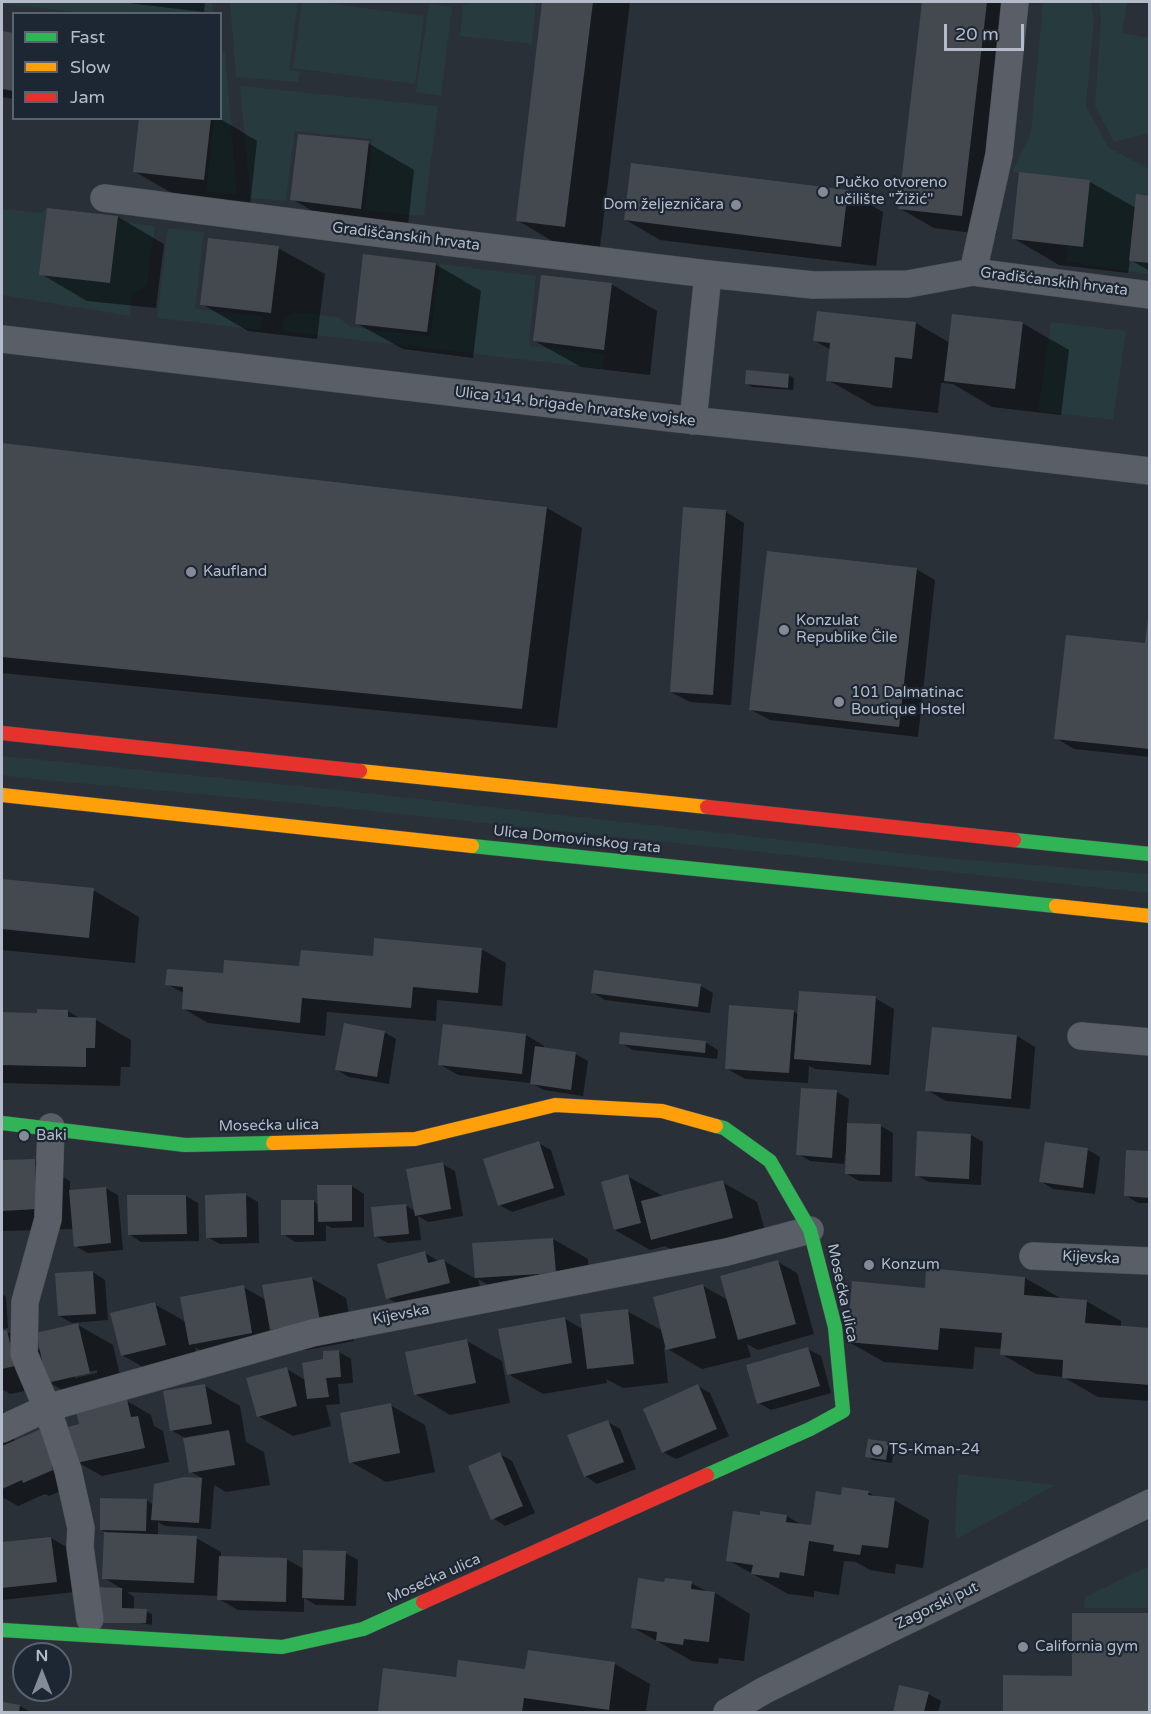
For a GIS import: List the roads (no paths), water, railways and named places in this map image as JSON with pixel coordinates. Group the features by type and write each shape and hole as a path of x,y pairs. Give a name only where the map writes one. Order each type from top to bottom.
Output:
{"main road":[{"path":"2,733 1149,854"},
{"name":"Ulica Domovinskog rata","path":"2,795 316,830 1149,916"},
{"name":"Mosećka ulica","path":"2,1123 185,1144 414,1139 555,1105 663,1111 724,1128 770,1161 810,1230 835,1327 843,1411 810,1429 363,1629 282,1647 2,1630"}],"street":[{"path":"973,272 999,155 1015,2"},
{"name":"Gradišćanskih hrvata","path":"104,198 470,245 813,285 908,284 973,272 1149,295"},
{"path":"693,421 708,273"},
{"name":"Ulica 114. brigade hrvatske vojske","path":"2,339 693,421 911,443 1149,471"},
{"path":"1081,1036 1149,1042"},
{"path":"51,1127 48,1219 25,1302 24,1354 47,1408 68,1470 81,1528 80,1547 90,1619"},
{"name":"Kijevska","path":"2,1430 47,1408 312,1333 727,1252 810,1230"},
{"name":"Kijevska","path":"1033,1256 1149,1261"},
{"name":"Zagorski put","path":"727,1713 765,1690 1149,1503"}],"place":[{"name":"Pučko otvoreno učilište \"Žižić\"","path":"823,192"},
{"name":"Dom željezničara","path":"736,205"},
{"name":"Kaufland","path":"191,572"},
{"name":"Konzulat Republike Čile","path":"784,630"},
{"name":"101 Dalmatinac Boutique Hostel","path":"839,702"},
{"name":"Baki","path":"24,1136"},
{"name":"Konzum","path":"869,1265"},
{"name":"TS-Kman-24","path":"877,1450"},
{"name":"California gym","path":"1023,1647"}]}
